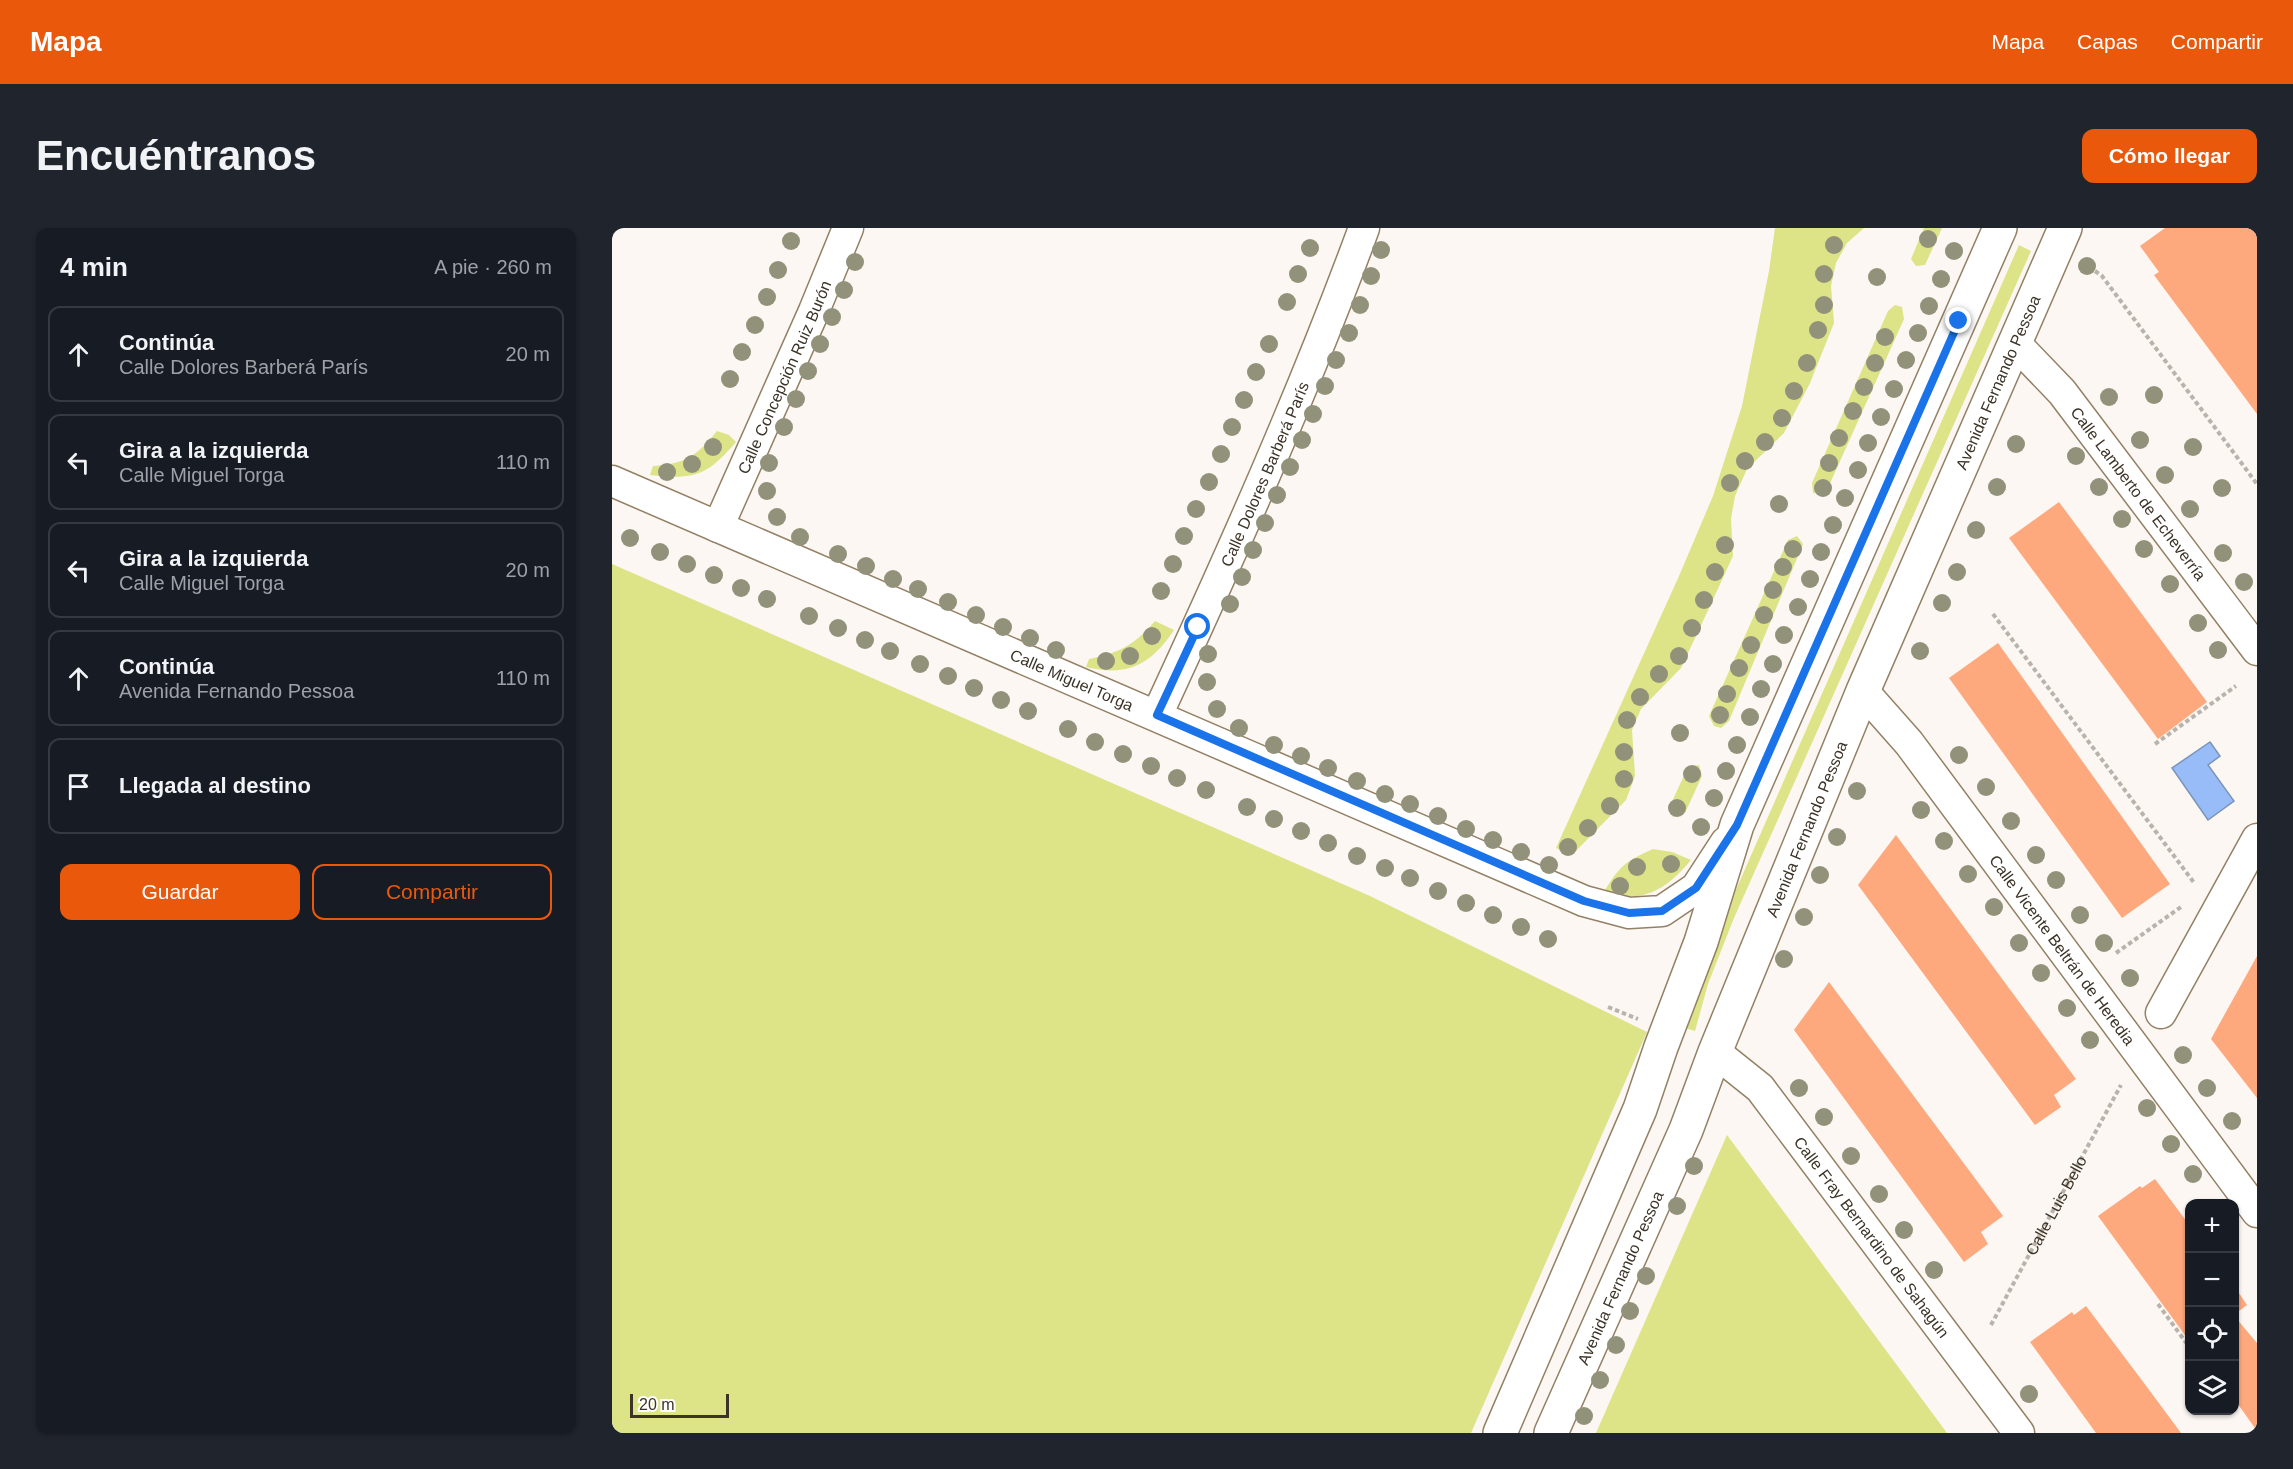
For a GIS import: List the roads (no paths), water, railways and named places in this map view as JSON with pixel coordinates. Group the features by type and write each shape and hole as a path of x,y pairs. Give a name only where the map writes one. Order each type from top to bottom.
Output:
{"main road":[{"path":"1500,1433 1640,1109 1701,942 1737,825 2000,228"},
{"name":"Avenida Fernando Pessoa","path":"1551,1433 1686,1130 1715,1052 1863,691 2065,228"}],"street":[{"name":"Calle Concepción Ruiz Burón","path":"718,527 814,311 848,228"},
{"name":"Calle Dolores Barberá París","path":"1157,715 1198,627 1324,337 1364,228"},
{"name":"Calle Lamberto de Echeverría","path":"2015,343 2062,392 2257,650"},
{"name":"Calle Miguel Torga","path":"612,481 1584,901 1629,913 1662,911 1696,888 1737,825"},
{"name":"Calle Vicente Beltrán de Heredia","path":"1863,691 1909,743 2257,1212"},
{"path":"2161,1014 2257,839"},
{"name":"Calle Fray Bernardino de Sahagún","path":"1715,1052 1760,1088 2019,1433"}],"water":[{"path":"2210,742 2220,756 2208,765 2234,801 2208,820 2172,768"}]}
